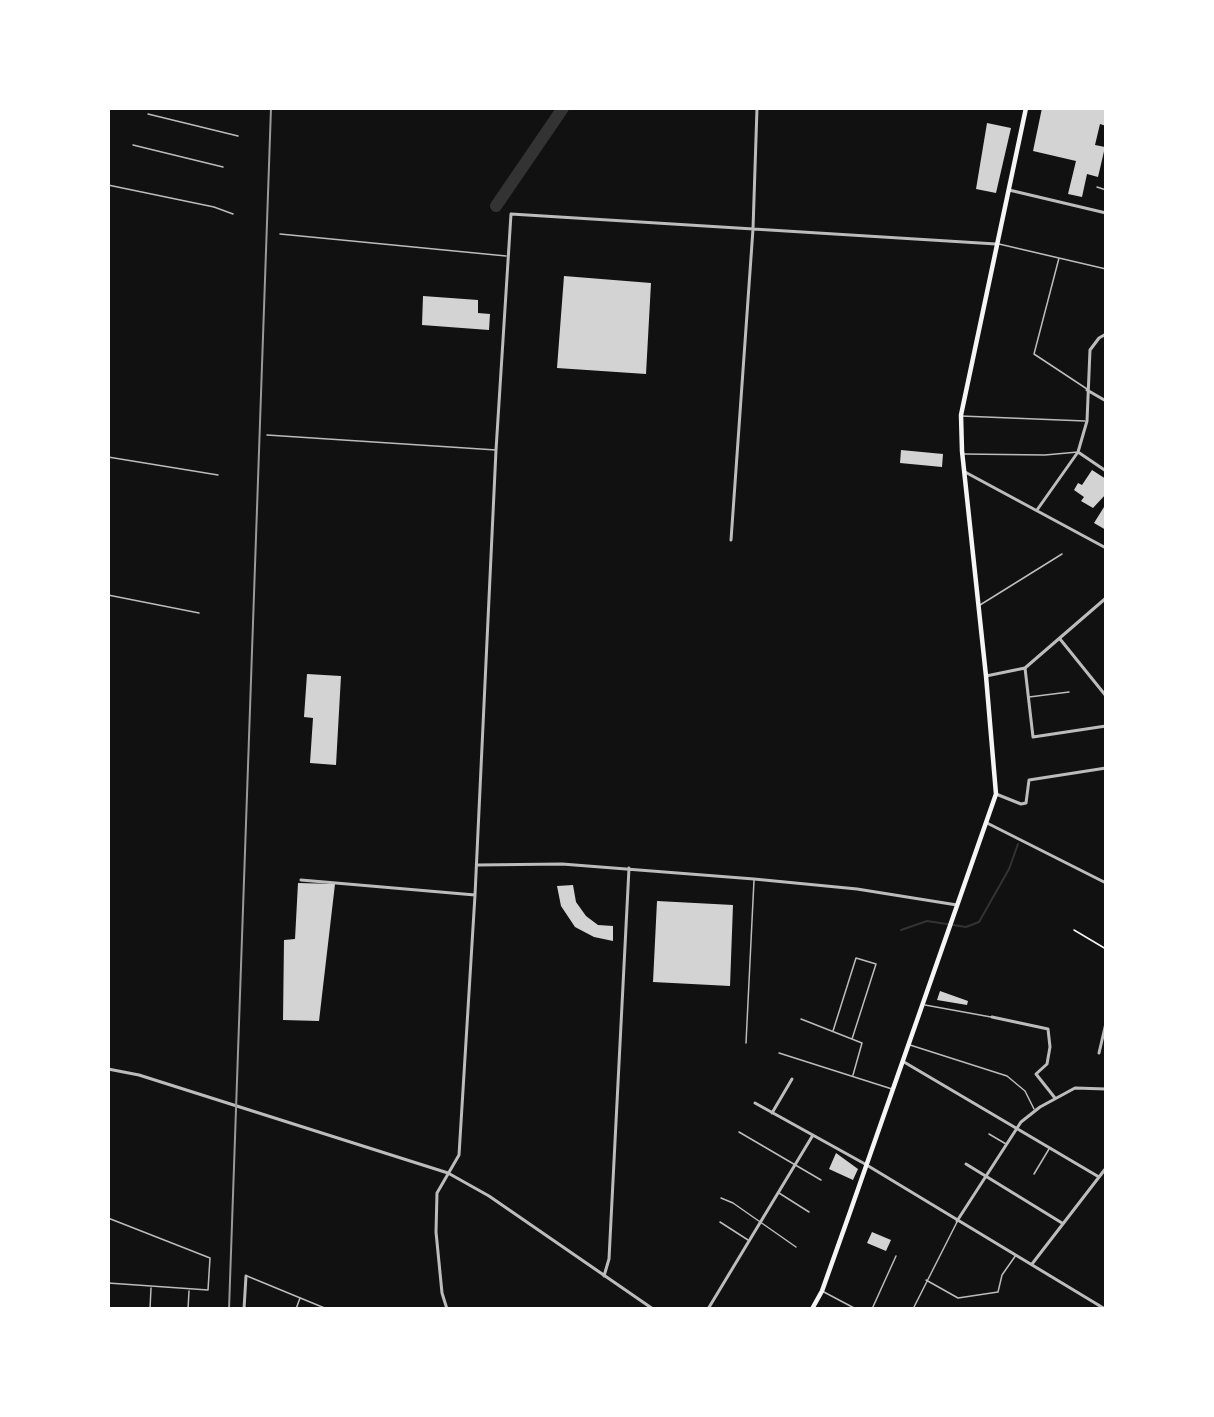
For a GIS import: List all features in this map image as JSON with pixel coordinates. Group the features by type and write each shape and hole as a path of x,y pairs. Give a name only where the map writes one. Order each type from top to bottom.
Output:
{"main road":[{"path":"812,1309 822,1291 865,1164 904,1062 996,794 960,416 1026,108"}],"street":[{"path":"731,540 753,228 757,108"},
{"path":"1008,190 1106,213"},
{"path":"447,1309 442,1293 436,1232 437,1193 459,1155 477,865 496,450 511,214 996,244"},
{"path":"1037,510 1078,452 1087,421 1090,350 1099,338 1106,334"},
{"path":"1087,390 1106,401"},
{"path":"1078,452 1106,471"},
{"path":"965,472 1106,548"},
{"path":"986,676 1025,668 1106,600"},
{"path":"1060,639 1106,696"},
{"path":"1025,668 1033,737 1106,726"},
{"path":"996,794 1021,804 1026,803 1029,780 1106,768"},
{"path":"987,823 1106,883"},
{"path":"477,865 562,864 628,868 857,889 958,906"},
{"path":"604,1276 609,1259 628,868"},
{"path":"301,880 475,895"},
{"path":"992,1017 1048,1029 1050,1047 1047,1064 1036,1074 1055,1098"},
{"path":"1099,1053 1106,1023"},
{"path":"904,1062 1099,1177"},
{"path":"108,1070 139,1075 448,1173 489,1196 653,1309"},
{"path":"772,1113 792,1079"},
{"path":"957,1221 1017,1129 1035,1111 1075,1088 1106,1089"},
{"path":"755,1103 865,1164 1106,1309"},
{"path":"708,1309 813,1135"},
{"path":"966,1164 1062,1223"},
{"path":"1032,1264 1106,1168"},
{"path":"244,1309 246,1276"}],"lane":[{"path":"148,114 238,136"},
{"path":"133,146 223,167"},
{"path":"108,185 214,207 233,214"},
{"path":"1096,187 1106,190"},
{"path":"280,234 507,256"},
{"path":"996,244 1106,269"},
{"path":"1059,258 1034,354 1087,390"},
{"path":"960,416 1087,421"},
{"path":"267,435 496,450"},
{"path":"962,454 1045,455 1078,452"},
{"path":"108,457 218,475"},
{"path":"979,606 1062,554"},
{"path":"108,595 199,613"},
{"path":"1028,697 1069,692"},
{"path":"746,1043 754,879"},
{"path":"833,1031 856,958 876,964 852,1039"},
{"path":"924,1005 992,1017"},
{"path":"801,1019 862,1043 852,1076"},
{"path":"910,1045 1007,1076 1025,1091 1035,1111"},
{"path":"779,1053 893,1089"},
{"path":"739,1132 821,1180"},
{"path":"989,1134 1007,1144"},
{"path":"1034,1173 1050,1148"},
{"path":"778,1193 809,1212"},
{"path":"721,1198 733,1203 796,1247"},
{"path":"108,1218 210,1258 208,1290 108,1283"},
{"path":"913,1309 957,1221"},
{"path":"720,1222 748,1241"},
{"path":"926,1280 958,1298 998,1292 1002,1275 1016,1255"},
{"path":"872,1309 896,1256"},
{"path":"246,1276 327,1309"},
{"path":"150,1309 152,1287"},
{"path":"188,1309 189,1290"},
{"path":"822,1291 856,1309"},
{"path":"296,1309 300,1298"}],"path":[{"path":"1074,930 1106,949"}],"building":[{"path":"1042,108 1106,108 1106,126 1100,124 1095,145 1105,147 1098,177 1087,174 1082,197 1068,194 1076,161 1033,151"},
{"path":"987,123 1011,128 996,193 976,189"},
{"path":"564,276 651,283 646,374 557,368"},
{"path":"423,296 478,300 478,313 490,314 489,330 422,325"},
{"path":"901,450 943,454 942,467 900,463"},
{"path":"1092,470 1106,479 1106,494 1093,508 1081,501 1084,497 1074,490 1078,483 1082,485"},
{"path":"1104,507 1106,509 1106,530 1094,523"},
{"path":"307,674 341,676 336,765 310,763 313,718 304,717"},
{"path":"298,883 335,884 319,1021 283,1020 284,940 295,939"},
{"path":"573,885 576,902 586,916 598,925 613,926 613,941 594,937 575,927 561,906 557,886"},
{"path":"657,901 733,905 730,986 653,982"},
{"path":"940,991 968,1001 967,1005 937,1000"},
{"path":"836,1153 858,1169 853,1180 829,1169"},
{"path":"872,1232 891,1240 886,1251 867,1243"}],"waterway":[{"path":"496,206 563,108"},
{"path":"901,930 927,921 966,927 979,922 1009,869 1018,844"}],"railway":[{"path":"229,1309 271,108"}]}
